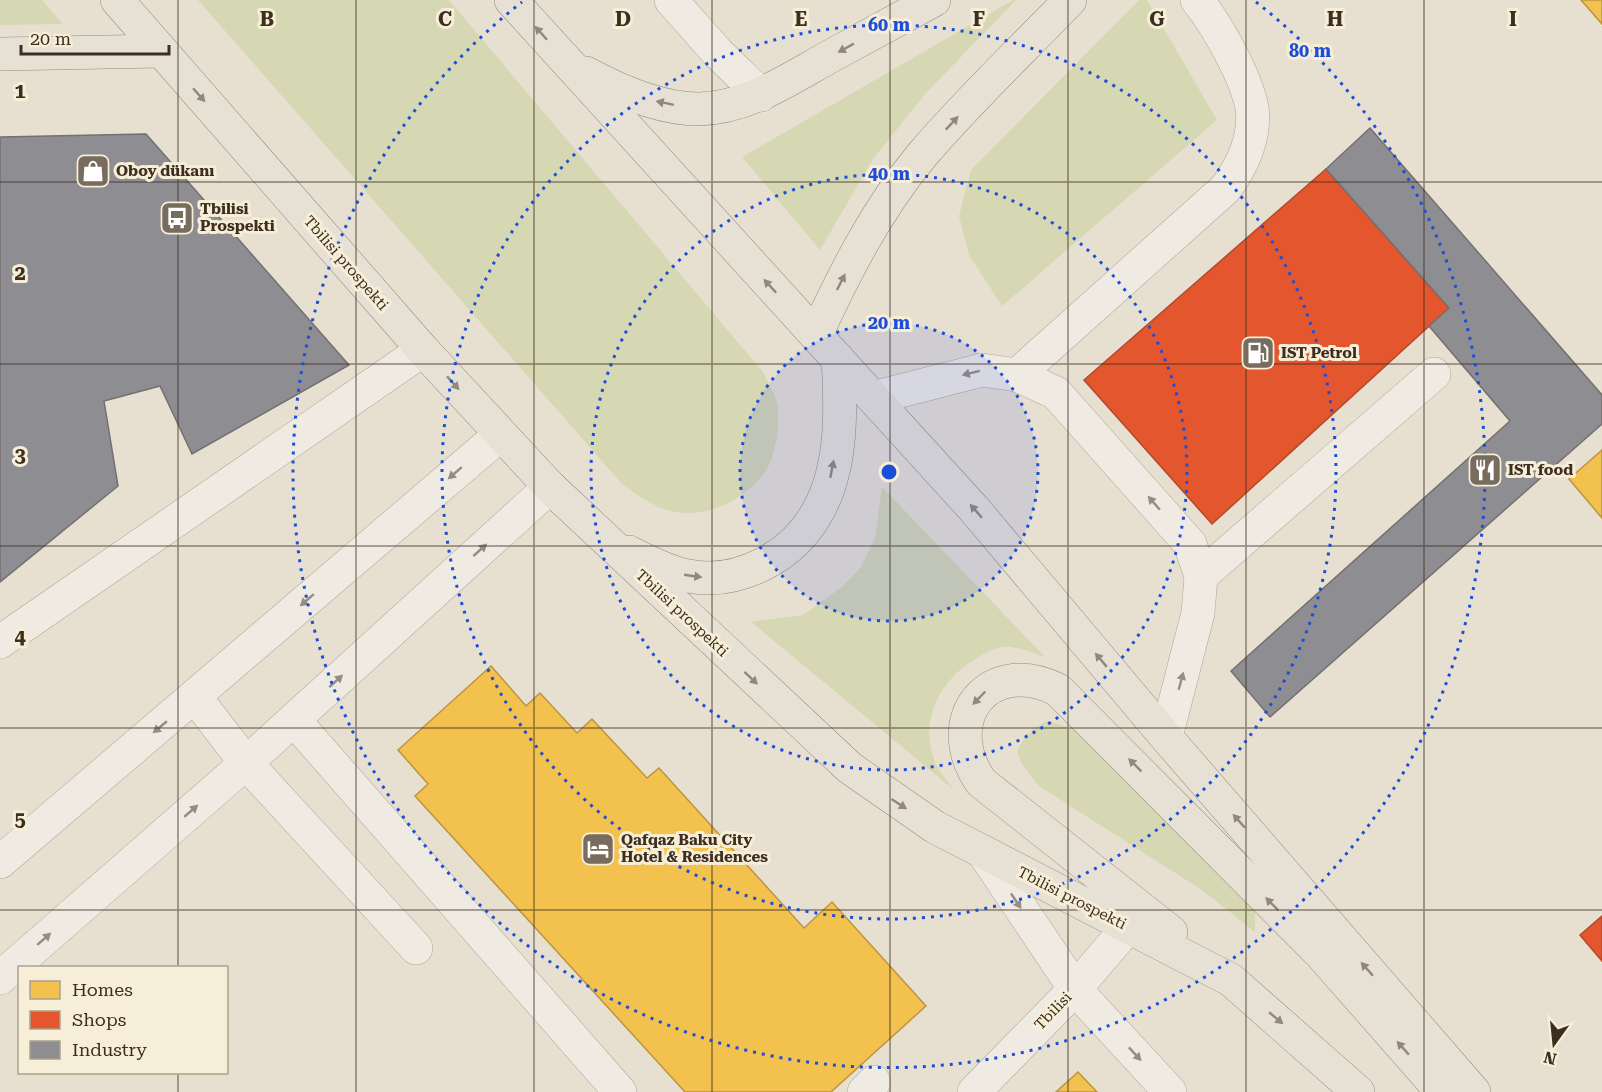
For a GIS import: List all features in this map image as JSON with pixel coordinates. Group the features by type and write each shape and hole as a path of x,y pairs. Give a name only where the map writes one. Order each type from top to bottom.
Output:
{"main road":[{"name":"Tbilisi prospekti","path":"117,0 500,435 601,538 850,768 935,827 1231,980 1358,1092"},
{"path":"511,0 974,508 1166,737 1474,1092"},
{"path":"571,66 634,95 687,107 727,106 761,95 934,0"},
{"path":"816,335 855,254 901,183 952,123 1070,0"},
{"path":"0,54 161,51"},
{"path":"601,538 654,565 689,576 722,578 757,568 787,549 808,527 819,510 830,482 840,399 838,359"},
{"path":"1231,980 981,782 966,754 964,739 968,713 983,693 1002,682 1020,679 1040,680 1058,690 1320,953 1442,1092"}],"lane":[{"path":"671,0 717,52 761,95"},
{"path":"1017,375 1225,189 1241,169 1249,141 1252,108 1241,76 1197,0"},
{"path":"0,642 423,350"},
{"path":"873,398 982,370 1017,375 1056,393 1190,544 1200,576 1198,613 1166,737"},
{"path":"1200,576 1434,374"},
{"path":"0,862 500,435"},
{"path":"0,978 246,763 550,487"},
{"path":"195,697 246,763 416,948"},
{"path":"294,720 620,1092"},
{"path":"983,852 1075,989 1170,1092"},
{"name":"Tbilisi","path":"974,1092 1075,989 1128,927"}],"green space":[{"path":"0,0 42,0 63,24 0,25"},
{"path":"198,0 449,0 763,372 776,401 778,425 773,456 759,479 739,497 727,504 701,512 688,513 661,508 622,484"},
{"path":"1016,0 926,93 873,159 820,250 742,157"},
{"path":"1139,0 1147,0 1217,120 1002,306 969,255 959,216 971,170"},
{"path":"882,487 1045,657 1014,647 994,649 956,674 939,695 930,721 929,735 935,762 953,789 751,622 803,615 843,586 861,567 875,538"},
{"path":"1050,721 1082,733 1255,904 1255,932 1202,890 1039,786 1022,764 1017,752 1029,732"}],"building: Homes":[{"path":"1581,0 1602,0 1602,24"},
{"path":"1602,450 1602,518 1569,479"},
{"name":"Qafqaz Baku City Hotel & Residences","path":"491,666 526,706 540,693 577,733 592,719 647,778 659,768 804,928 832,902 926,1006 831,1092 685,1092 415,796 428,784 398,750"},
{"path":"1078,1072 1097,1092 1056,1092"}],"building: Shops":[{"name":"IST Petrol","path":"1326,169 1449,308 1212,524 1084,380"},
{"path":"1602,916 1602,961 1580,935"}],"building: Industry":[{"path":"1370,128 1602,395 1602,424 1270,717 1231,671 1510,421 1429,326 1449,308 1326,169"},
{"path":"146,134 349,365 192,454 160,386 104,401 118,486 0,582 0,137"}],"place":[{"name":"Oboy dükanı","path":"93,171"},
{"name":"Tbilisi Prospekti","path":"177,218"},
{"name":"IST Petrol","path":"1258,353"},
{"name":"IST food","path":"1485,470"},
{"name":"Qafqaz Baku City Hotel & Residences","path":"598,849"}]}
